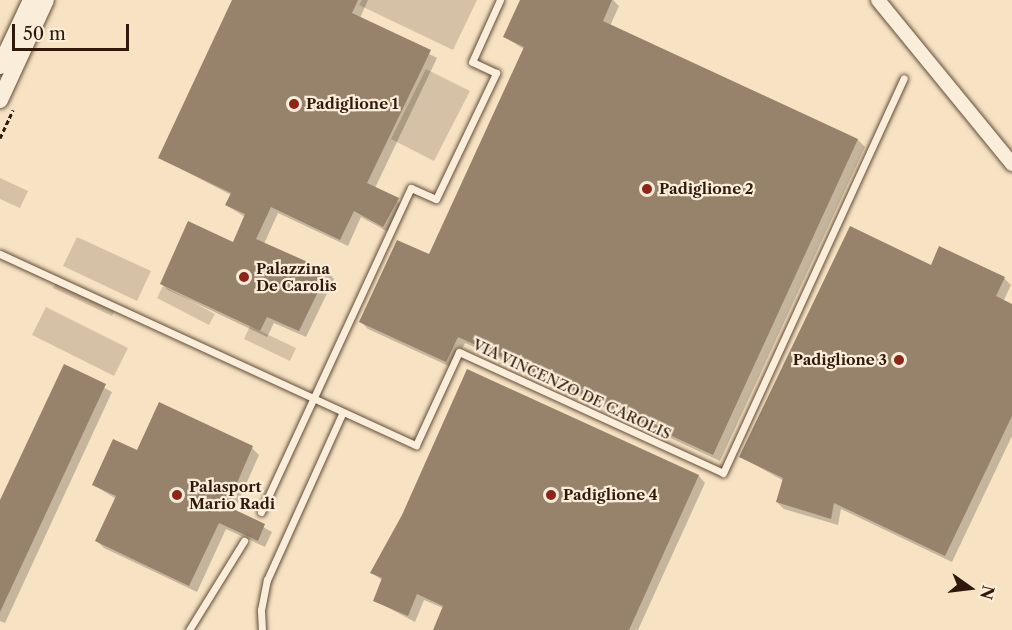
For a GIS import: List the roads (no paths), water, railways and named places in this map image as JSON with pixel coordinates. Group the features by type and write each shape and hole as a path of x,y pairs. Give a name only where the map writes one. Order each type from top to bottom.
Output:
{"street":[{"path":"0,66 31,0"},
{"path":"0,100 46,0"},
{"path":"878,0 1012,164"}],"lane":[{"path":"261,512 411,189 436,199 496,74 472,62 500,0"},
{"name":"VIA VINCENZO DE CAROLIS","path":"0,254 416,445 459,352 723,473 904,78"},
{"path":"262,630 261,610 267,580 344,412"},
{"path":"189,630 244,541"}],"place":[{"name":"Padiglione 1","path":"294,104"},
{"name":"Padiglione 2","path":"647,189"},
{"name":"Palazzina De Carolis","path":"244,277"},
{"name":"Padiglione 3","path":"899,360"},
{"name":"Palasport Mario Radi","path":"177,495"},
{"name":"Padiglione 4","path":"551,495"}]}
